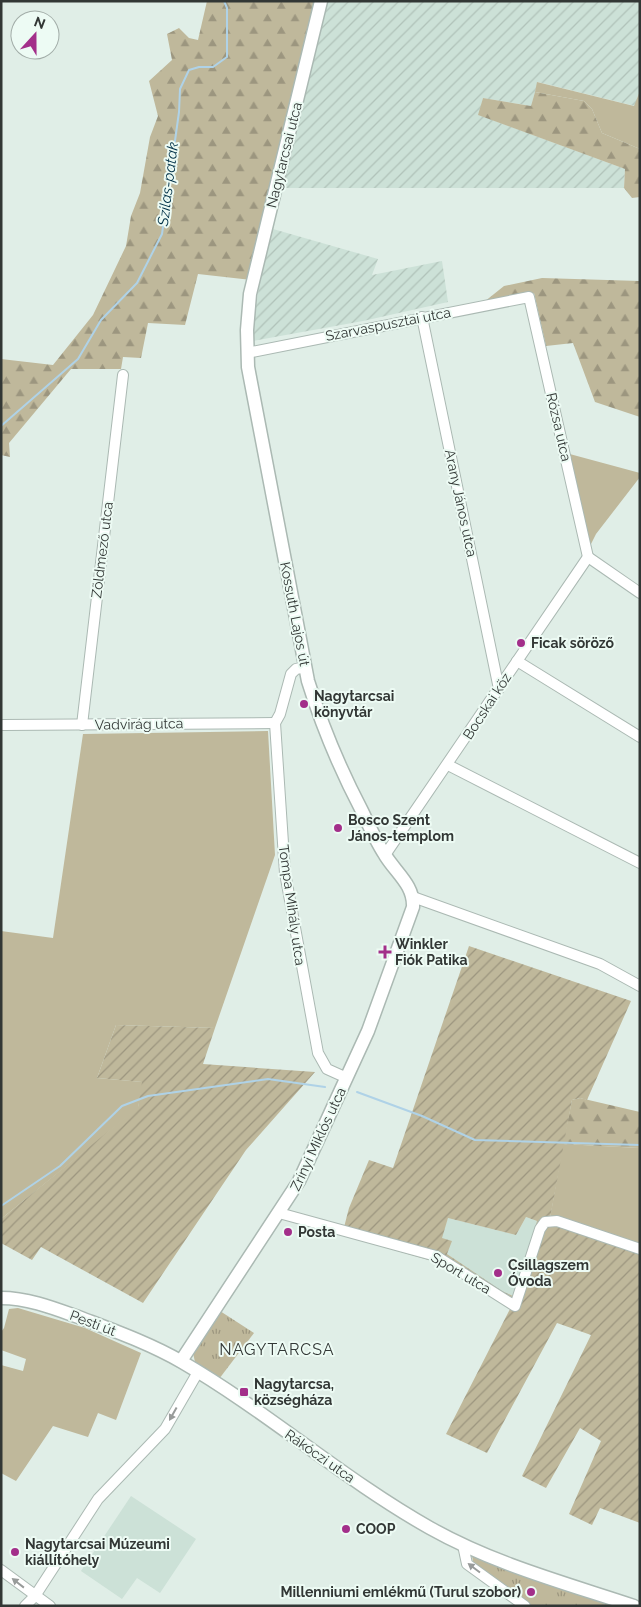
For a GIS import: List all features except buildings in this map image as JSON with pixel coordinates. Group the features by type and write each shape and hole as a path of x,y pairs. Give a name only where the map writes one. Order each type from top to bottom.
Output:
{"main road":[{"name":"Nagytarcsai utca","path":"248,309 321,1"},
{"name":"Kossuth Lajos út","path":"248,309 247,353 305,667 322,725 357,803 385,855 407,884 413,897"},
{"name":"Zrínyi Miklós utca","path":"181,1361 299,1182 368,1031 409,920 413,907 413,897"},
{"name":"Pesti út","path":"1,1298 24,1300 61,1311 113,1330 181,1361"},
{"name":"Rákóczi utca","path":"181,1361 381,1498 430,1528 509,1564 634,1606"}],"street":[{"name":"Szarvaspusztai utca","path":"247,353 529,297"},
{"name":"Rózsa utca","path":"529,297 588,557"},
{"name":"Arany János utca","path":"422,317 499,688"},
{"name":"Zöldmező utca","path":"82,724 123,375"},
{"path":"588,557 640,593"},
{"name":"Bocskai köz","path":"385,855 588,557"},
{"path":"517,662 640,737"},
{"name":"Tompa Mihály utca","path":"305,667 296,669 292,674 280,714 275,723 285,873 318,1053 327,1069 346,1080"},
{"name":"Vadvirág utca","path":"3,725 275,723"},
{"path":"448,765 640,863"},
{"path":"413,897 600,964 640,986"},
{"name":"Sport utca","path":"280,1213 436,1256 515,1306 540,1228 545,1222 557,1221 640,1249"},
{"path":"25,1606 34,1596 98,1499 165,1429 198,1372"},
{"path":"463,1544 467,1564 524,1606"},
{"path":"1,1570 50,1606"}],"shaded area":[{"path":"323,1 640,1 640,91 635,106 538,82 531,106 483,98 479,115 625,169 624,188 279,188"},
{"path":"273,229 378,259 372,275 442,261 448,302 363,321 253,341 254,319 260,281"},
{"name":"Csillagszem Óvoda","path":"526,1217 537,1221 513,1296 502,1292 447,1254 441,1238 448,1218 516,1235"},
{"path":"131,1496 196,1539 160,1593 137,1578 122,1599 81,1571"}],"green space":[{"path":"207,1 323,1 279,188 273,229 260,281 198,274 185,325 148,323 141,358 123,357 121,369 71,369 9,443 10,457 1,455 1,359 53,365 93,315 126,246 131,216 140,193 150,137 158,116 149,81 172,60 167,34 179,28 189,38 198,40"},
{"path":"537,82 634,106 640,91 640,149 602,133 592,109 584,101 535,92"},
{"path":"535,92 584,101 592,109 602,133 640,149 640,197 632,198 624,188 625,169 478,115 483,98 531,106"},
{"path":"542,278 640,281 640,417 595,402 573,343 546,346 534,293 484,302 504,286"},
{"path":"566,453 640,473 640,477 596,534 587,552"},
{"path":"268,731 275,855 215,1028 116,1025 97,1078 143,1082 138,1108 1,1219 1,931 53,938 83,734"},
{"path":"469,946 631,1001 587,1100 580,1098 572,1100 549,1224 640,1252 640,1523 600,1508 592,1525 569,1514 601,1441 580,1428 546,1488 522,1476 591,1335 557,1323 487,1453 446,1434 510,1309 439,1263 342,1235 349,1208 369,1160 393,1168","holes":["526,1217 537,1221 513,1296 502,1291 447,1254 452,1241 442,1238 448,1218 516,1235"]},
{"path":"116,1025 215,1028 203,1064 315,1072 246,1150 143,1303 41,1247 32,1260 1,1243 1,1219 138,1107 142,1082 97,1078"},
{"path":"580,1098 640,1112 640,1148 563,1144 572,1100"},
{"path":"563,1144 640,1148 640,1252 549,1224"},
{"path":"18,1308 85,1328 141,1353 116,1420 98,1413 88,1437 53,1426 16,1481 1,1473 1,1365 23,1371 26,1359 1,1350 1,1332 4,1328 9,1309"},
{"path":"220,1311 254,1333 219,1379 195,1362 193,1353"},
{"path":"472,1554 616,1606 532,1606 473,1563"}],"waterway":[{"name":"Szilas-patak","path":"1,426 78,359 101,320 137,283 162,234 179,112 180,89 189,70 199,67 213,67 227,57 227,8 224,1"},
{"path":"1,1206 60,1166 122,1106 148,1096 268,1079 325,1087"},
{"path":"357,1092 422,1116 475,1140 640,1145"}],"place":[{"name":"Ficak söröző","path":"521,643"},
{"name":"Nagytarcsai könyvtár","path":"304,704"},
{"name":"Bosco Szent János-templom","path":"338,828"},
{"name":"Winkler Fiók Patika","path":"385,952"},
{"name":"Posta","path":"288,1232"},
{"name":"Csillagszem Óvoda","path":"498,1273"},
{"name":"Nagytarcsa, községháza","path":"244,1392"},
{"name":"COOP","path":"346,1529"},
{"name":"Nagytarcsai Múzeumi kiállítóhely","path":"15,1552"},
{"name":"Millenniumi emlékmű (Turul szobor)","path":"531,1592"}],"district":[{"name":"NAGYTARCSA","path":"277,1349"}]}
